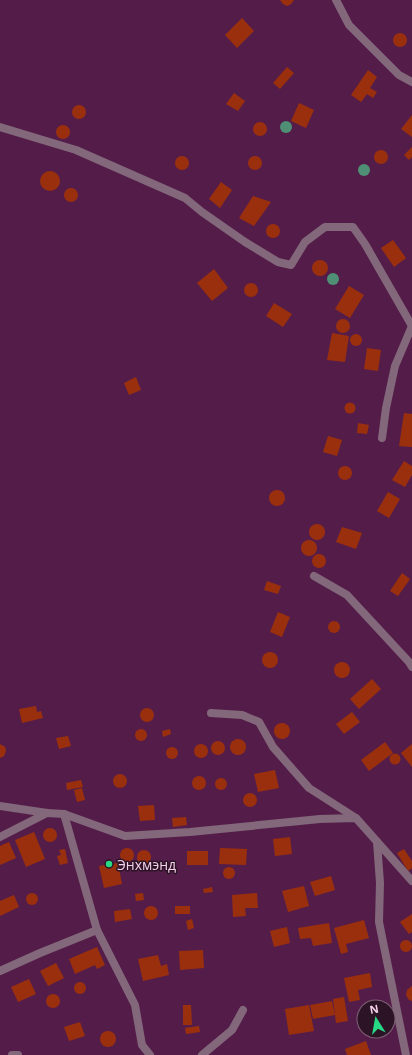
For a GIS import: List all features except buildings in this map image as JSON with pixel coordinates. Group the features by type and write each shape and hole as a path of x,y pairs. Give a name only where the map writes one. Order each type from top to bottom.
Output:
{"street":[{"path":"336,0 349,25 399,75 412,82"},
{"path":"0,127 76,150 185,198 202,212 245,242 278,262 291,265 305,242 325,228 353,227 365,244 412,326 395,366 386,408 382,438"},
{"path":"314,576 347,595 412,667"},
{"path":"211,713 242,716 259,722 272,747 309,788 356,818 412,881"},
{"path":"0,806 64,814 124,836 190,832 320,819 356,818"},
{"path":"0,837 47,813"},
{"path":"64,814 98,930 135,1004 142,1045 150,1055"},
{"path":"377,842 380,883 379,922 406,1055"},
{"path":"0,971 98,930"},
{"path":"202,1055 232,1030 243,1010"},
{"path":"12,1055 18,1055"}],"place":[{"name":"Энхмэнд","path":"109,864"}]}
